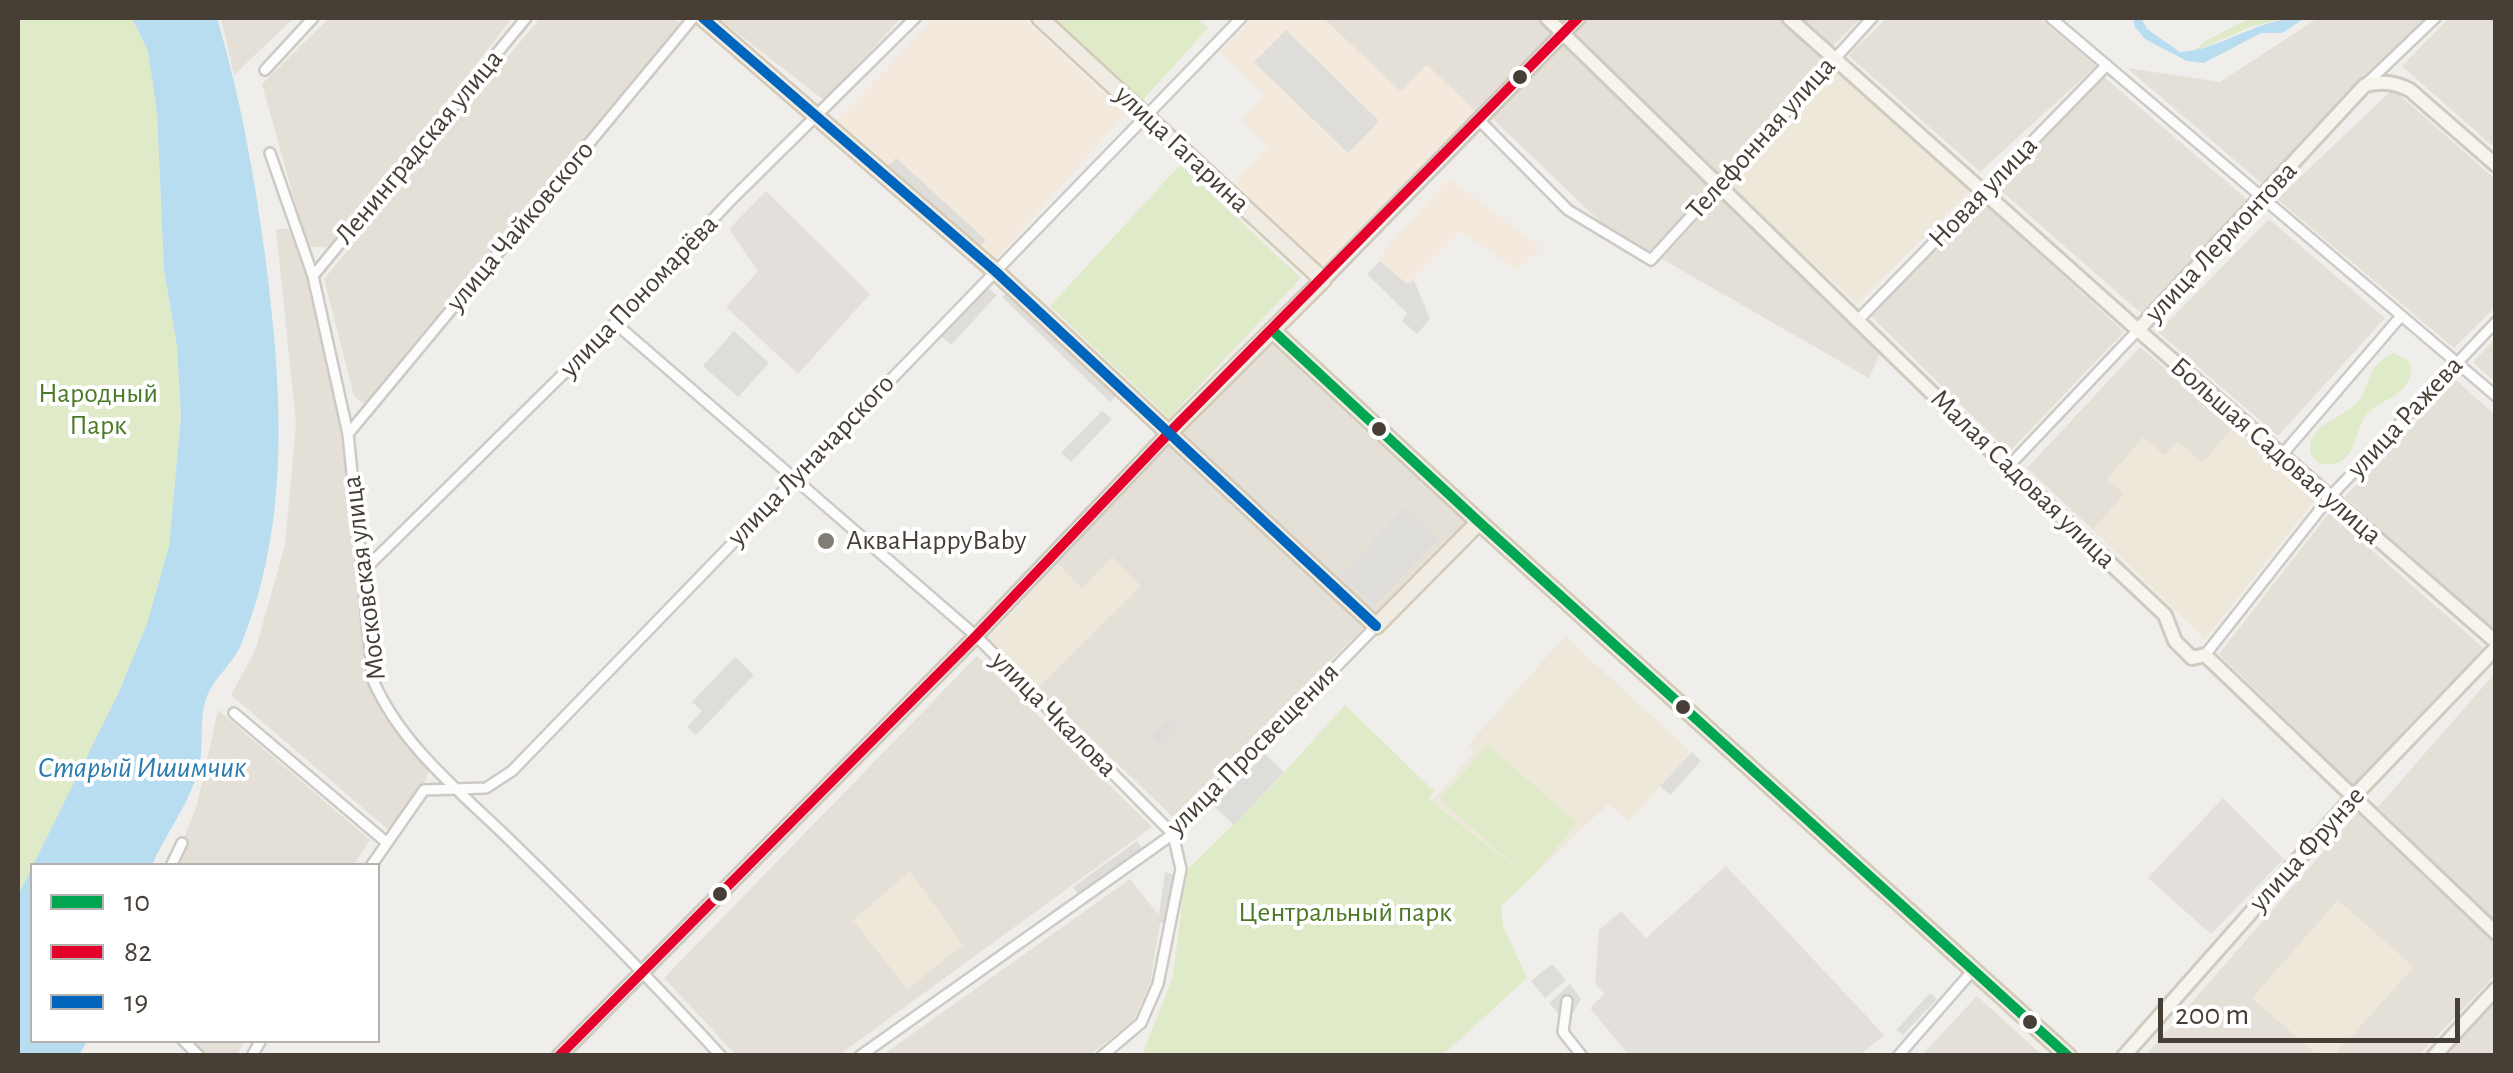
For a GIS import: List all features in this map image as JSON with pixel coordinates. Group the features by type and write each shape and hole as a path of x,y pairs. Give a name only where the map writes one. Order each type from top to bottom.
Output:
{"main road":[{"path":"703,18 994,271 1376,626"},
{"name":"улица Гагарина","path":"1040,18 1323,280"},
{"path":"1170,432 1323,280"},
{"path":"1272,330 1478,522 2068,1056"},
{"name":"улица Просвещения","path":"1376,626 1478,522"}],"street":[{"path":"265,70 312,18"},
{"name":"Ленинградская улица","path":"313,276 526,18"},
{"name":"улица Чайковского","path":"348,434 693,18"},
{"name":"улица Пономарёва","path":"362,572 615,323 915,18"},
{"name":"улица Луначарского","path":"372,863 424,790 486,788 512,770 1240,18"},
{"name":"Малая Садовая улица","path":"1546,18 2166,615 2174,641 2192,658 2205,655 2496,932"},
{"path":"1323,280 1578,18"},
{"name":"Большая Садовая улица","path":"1790,18 2496,645"},
{"name":"Телефонная улица","path":"1479,120 1568,210 1651,260 1872,18"},
{"path":"2051,18 2496,396"},
{"name":"улица Лермонтова","path":"2008,467 2365,85 2436,18"},
{"name":"Новая улица","path":"1860,319 2107,64"},
{"path":"2365,85 2381,81 2410,90 2496,165"},
{"name":"Московская улица","path":"270,153 313,276 348,434 373,680 382,701 429,762 644,972 721,1056"},
{"path":"2281,456 2401,316"},
{"name":"улица Ражева","path":"2205,655 2328,498 2496,322"},
{"name":"улица Чкалова","path":"615,323 976,636 1173,834"},
{"path":"559,1056 976,636 1170,432"},
{"name":"улица Просвещения","path":"860,1056 1173,834 1376,626"},
{"name":"улица Фрунзе","path":"2124,1056 2355,795 2496,645"},
{"path":"234,713 386,842"},
{"path":"1102,1056 1141,1023 1158,984 1180,869 1173,834"},
{"path":"172,863 182,843"},
{"path":"1898,1056 1974,969"},
{"path":"2434,1056 2496,989"},
{"path":"1567,1002 1563,1032 1582,1056"}],"shaded area":[{"path":"221,18 294,18 234,75"},
{"path":"329,18 512,18 334,248 307,246 262,84"},
{"path":"540,18 674,18 680,23 367,407 354,396 324,279"},
{"path":"718,18 901,18 825,101"},
{"path":"935,18 1023,18 1125,114 993,262 837,120"},
{"path":"1253,18 1323,18 1401,92 1427,65 1476,112 1319,272 1229,188 1268,146 1241,120 1265,95 1220,52"},
{"path":"1323,18 1535,18 1554,35 1476,112 1427,65 1401,92"},
{"path":"1588,18 1783,18 1824,58 1718,175 1572,33"},
{"path":"1801,18 1861,18 1832,47"},
{"path":"1887,18 2039,18 2096,66 1980,172 1848,55"},
{"path":"2318,18 2432,18 2265,186 2127,68 2220,82"},
{"path":"2449,18 2495,18 2495,148 2402,66"},
{"path":"1286,30 1379,121 1348,153 1254,62"},
{"path":"1563,44 1710,186 1648,253 1611,232 1492,118"},
{"path":"1834,66 1971,190 1857,304 1729,185"},
{"path":"2104,77 2249,201 2143,315 1997,187"},
{"path":"2393,89 2495,179 2495,307 2454,348 2277,199"},
{"path":"896,158 986,240 978,248 888,166"},
{"path":"1449,178 1542,248 1516,269 1460,231 1407,285 1378,258"},
{"path":"766,191 870,294 798,374 726,307 758,271 729,229"},
{"path":"1720,195 1882,349 1869,378 1662,259"},
{"path":"1982,201 2124,332 2009,452 1871,316"},
{"path":"2269,219 2385,318 2278,436 2158,332"},
{"path":"276,229 292,229 317,278 329,325 350,437 376,686 431,767 418,797 391,832 231,695 255,651 285,545 296,424"},
{"path":"1380,261 1407,284 1414,280 1430,319 1417,334 1402,321 1407,313 1367,274"},
{"path":"987,287 997,295 951,345 941,336"},
{"path":"1008,292 1116,396 1110,402 1002,297"},
{"path":"734,331 769,363 738,397 703,366"},
{"path":"1272,338 1469,523 1173,817 1038,688 1140,586 1082,589 1057,563"},
{"path":"2495,339 2495,382 2473,362"},
{"path":"2140,347 2233,428 2202,463 2178,442 2165,456 2143,438 2108,478 2125,494 2093,530 2027,468"},
{"path":"2456,380 2495,415 2495,632 2345,497"},
{"path":"1102,411 1112,419 1071,462 1061,453"},
{"path":"2233,428 2315,500 2205,639 2093,530 2124,494 2107,479 2143,438 2164,456 2177,441 2202,463"},
{"path":"1405,507 1439,538 1375,605 1341,576"},
{"path":"2329,513 2487,651 2361,793 2219,654"},
{"path":"1112,557 1141,586 1038,688 988,639 1057,563 1082,589"},
{"path":"1565,636 1691,752 1629,821 1608,804 1530,879 1432,801 1474,752 1469,744"},
{"path":"977,656 1152,827 839,1055 736,1055 664,978"},
{"path":"735,657 754,675 696,735 687,727 702,711 692,702"},
{"path":"2495,673 2495,922 2378,807"},
{"path":"218,710 370,840 355,863 174,863 197,805"},
{"path":"1170,717 1181,728 1161,745 1151,736"},
{"path":"1692,752 1701,761 1670,795 1660,786"},
{"path":"1265,754 1284,772 1234,825 1214,806"},
{"path":"2223,798 2284,859 2211,934 2148,878"},
{"path":"2357,813 2495,944 2495,975 2419,1055 2145,1056"},
{"path":"1137,841 1142,848 1078,894 1073,887"},
{"path":"1726,866 1884,1035 1860,1055 1629,1055 1590,1008 1604,994 1595,983 1599,930 1621,911 1646,938"},
{"path":"910,871 963,945 907,989 853,920"},
{"path":"1165,872 1175,875 1166,924 1158,922"},
{"path":"1130,879 1161,918 1150,983 1134,1020 1090,1055 881,1056"},
{"path":"2338,900 2414,967 2334,1055 2317,1055 2252,998"},
{"path":"1552,964 1566,980 1545,998 1531,981"},
{"path":"1570,984 1581,999 1567,1023 1549,1003"},
{"path":"1930,993 1937,999 1903,1035 1896,1030"},
{"path":"1977,996 2042,1055 1922,1055"},
{"path":"2495,1002 2495,1055 2446,1055"},
{"path":"193,1043 244,1043 236,1056 208,1055"}],"green space":[{"name":"Народный Парк","path":"18,18 132,18 148,51 157,113 164,270 177,346 181,417 169,546 147,624 118,694 34,863 30,863 18,896"},
{"path":"1049,18 1196,18 1208,28 1142,101"},
{"path":"2250,18 2286,18 2250,27 2195,51 2205,41"},
{"path":"1180,165 1301,278 1169,418 1050,306"},
{"path":"2394,353 2408,361 2412,369 2404,388 2365,417 2345,458 2326,465 2315,460 2310,449 2314,434 2353,406 2378,363"},
{"name":"Центральный парк","path":"1345,705 1434,791 1429,799 1521,872 1440,799 1488,745 1577,823 1530,879 1501,906 1503,926 1527,978 1443,1055 1142,1056 1173,976 1186,871 1270,788"}],"water":[{"name":"Старый Ишимчик","path":"132,18 217,18 246,139 266,263 278,408 275,504 257,599 241,645 207,696 198,771 153,863 34,863 118,694 147,624 169,546 181,417 177,346 164,270 157,113 148,51"},
{"path":"2133,18 2141,18 2147,29 2180,52 2211,46 2271,23 2305,18 2282,33 2261,33 2204,63 2187,61 2145,39"},
{"name":"Старый Ишимчик","path":"30,871 30,1043 86,1043 79,1055 18,1055 18,896"}],"transit line":[{"name":"19","path":"703,18 995,271 1376,626"},
{"name":"82","path":"559,1056 976,636 1170,432 1578,18"},
{"name":"10","path":"1272,330 2068,1056"}],"place":[{"name":"АкваHappyBaby","path":"826,541"}]}
